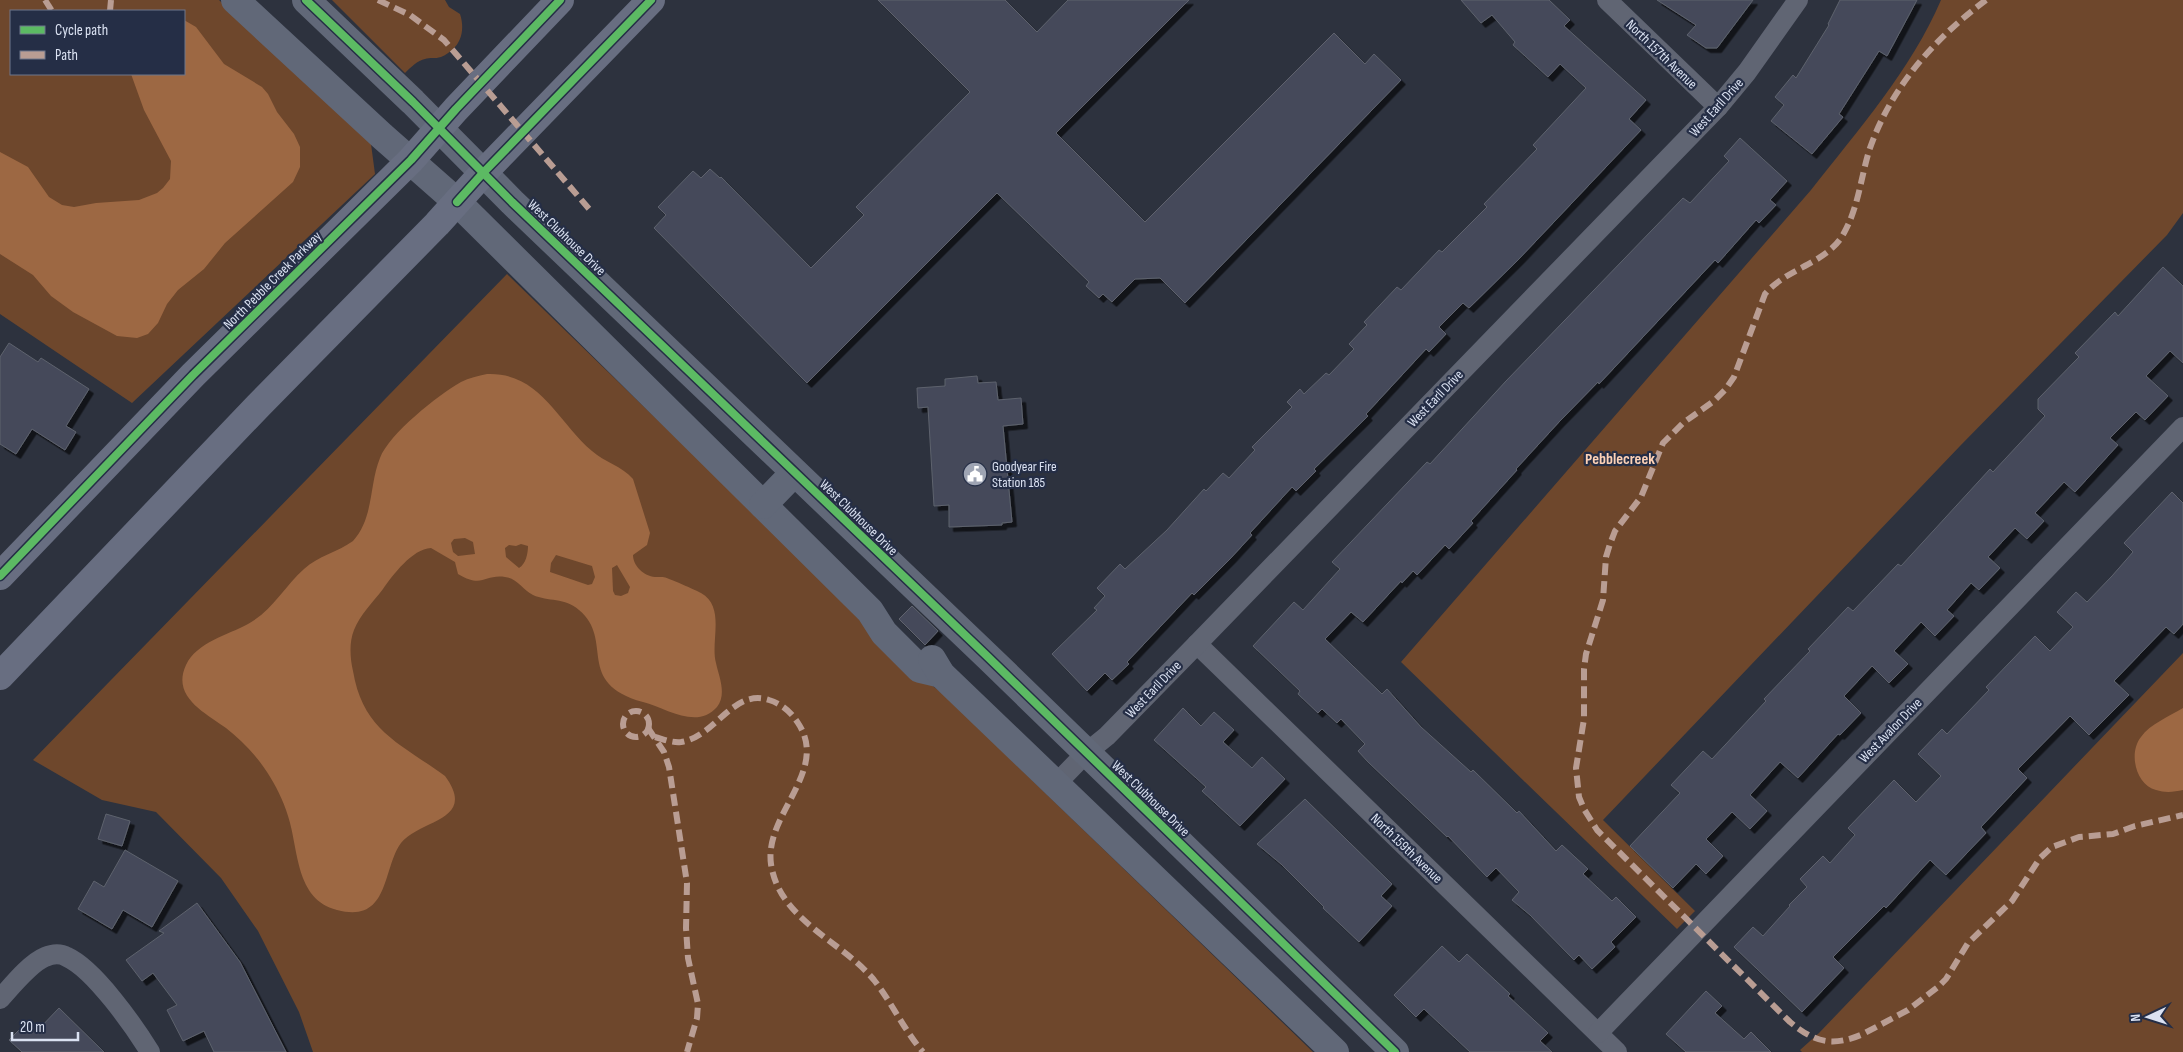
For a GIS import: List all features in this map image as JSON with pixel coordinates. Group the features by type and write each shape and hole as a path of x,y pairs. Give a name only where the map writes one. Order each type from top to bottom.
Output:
{"main road":[{"name":"North Pebble Creek Parkway","path":"0,576 193,375 411,160 560,0"},
{"path":"0,676 258,406 428,233 482,173 651,0"}],"street":[{"name":"West Clubhouse Drive","path":"306,0 439,128 482,173 1395,1052"},
{"name":"North 157th Avenue","path":"1607,0 1718,107"},
{"name":"West Earll Drive","path":"1056,784 1086,753 1107,736 1197,644 1718,107 1747,72 1798,0"},
{"path":"249,5 382,136 457,202 870,610 884,633 920,669 941,674 1335,1052"},
{"name":"West Avalon Drive","path":"1598,1033 2183,427"},
{"path":"763,505 794,473"},
{"name":"North 159th Avenue","path":"1197,644 1617,1052"},
{"path":"0,999 43,957 59,954 68,957 82,966 99,984 139,1034 150,1052"}],"shaded area":[{"path":"0,0 219,0 371,144 375,174 132,403 0,314"},
{"path":"332,0 445,0 449,7 460,14 462,33 457,45 448,54 439,58 427,58 420,61 405,73"},
{"path":"1941,0 2183,0 2183,213 2167,235 1960,446 1603,820 1695,911 1677,929 1401,662 1811,190 1865,122 1899,75 1929,26"},
{"path":"185,21 196,27 224,64 262,87 268,94 277,112 294,134 300,147 300,167 293,182 225,243 204,269 178,290 167,304 158,323 148,334 137,338 117,336 73,312 51,296 33,275 0,254 0,152 28,167 49,197 62,205 74,207 96,203 139,200 157,193 163,188 170,179 171,161 144,110 131,75 185,75"},
{"path":"507,274 1313,1052 313,1052 299,1012 258,931 221,878 156,812 102,800 33,760"},
{"path":"487,374 505,376 521,381 534,390 592,451 624,471 633,479 650,533 647,545 633,555 633,559 640,570 647,575 670,579 701,593 709,599 713,607 716,625 715,655 722,691 720,702 709,714 691,717 671,712 622,694 609,684 602,672 594,634 589,622 574,606 562,601 533,595 509,578 492,577 478,581 466,578 458,574 455,562 431,548 424,549 410,558 398,570 360,619 352,635 352,666 358,691 365,708 375,722 386,734 445,776 453,791 455,802 451,811 410,835 401,843 395,854 382,892 376,902 367,909 354,912 337,910 323,904 313,895 306,884 297,858 292,829 286,810 267,772 237,738 201,710 187,695 183,686 186,665 191,657 205,645 256,619 271,606 304,569 353,541 365,522 380,458 393,438 415,416 451,388 474,377","holes":["465,538 473,542 475,554 458,556 453,552 451,543 454,539","521,544 528,546 525,561 519,568 506,557 505,548 509,545 516,546","556,555 592,566 595,577 592,584 588,585 550,572 551,563","617,565 630,587 628,593 621,596 615,595 613,591 612,568"]},
{"path":"2183,653 2183,1052 1802,1052 1800,1050 1819,1033"},
{"path":"2183,708 2183,790 2163,792 2149,787 2143,782 2136,768 2135,751 2145,732"}],"building":[{"path":"878,0 1005,0 1037,32 1068,0 1189,0 1056,133 1145,222 1334,33 1365,64 1374,54 1401,80 1185,303 1160,278 1135,279 1112,302 1103,294 1099,298 1086,286 1089,282 997,193 807,383 654,228 666,215 658,207 693,171 701,178 710,169 721,177 811,268 864,215 856,207 970,92"},
{"path":"1461,0 1549,0 1570,20 1564,26 1646,100 1629,119 1641,130 1518,260 1469,308 1463,303 1439,327 1446,334 1429,352 1426,349 1366,414 1368,416 1314,469 1316,471 1296,491 1292,487 1250,533 1252,535 1230,559 1194,595 1192,593 1127,662 1129,664 1112,680 1105,673 1087,691 1052,654 1097,610 1094,608 1105,596 1097,588 1120,564 1125,569 1167,530 1204,489 1206,491 1223,473 1229,478 1255,450 1252,447 1292,407 1287,402 1300,389 1304,394 1326,373 1329,375 1354,349 1349,344 1367,325 1364,322 1397,287 1401,290 1439,250 1442,252 1487,207 1484,204 1537,149 1533,145 1586,88 1560,64 1548,77 1513,45 1515,42 1492,15 1481,23"},
{"path":"1657,0 1753,0 1717,48 1706,48 1687,35 1696,25"},
{"path":"1840,0 1917,0 1887,56 1879,51 1839,114 1843,117 1812,154 1771,121 1784,105 1775,97 1793,75 1796,78 1829,25"},
{"path":"1740,138 1787,181 1770,200 1776,205 1759,223 1756,220 1718,263 1715,260 1599,384 1598,382 1559,422 1516,469 1471,521 1473,523 1449,549 1445,545 1417,575 1413,571 1402,583 1401,581 1363,622 1351,612 1325,639 1382,694 1387,689 1421,727 1471,772 1473,770 1517,813 1519,811 1556,851 1562,845 1588,869 1583,874 1612,901 1616,897 1636,917 1611,942 1615,947 1592,969 1579,955 1574,960 1530,915 1512,900 1519,892 1496,868 1487,877 1448,836 1368,762 1358,751 1365,744 1341,719 1337,723 1322,709 1318,713 1298,694 1300,691 1253,646 1294,602 1303,610 1340,569 1332,562 1427,462 1430,464 1506,381 1683,198 1690,203 1729,161 1724,156"},
{"path":"2163,267 2183,286 2183,363 2170,351 2146,376 2168,396 2145,420 2136,412 2110,438 2118,445 2075,492 2064,482 2035,513 2044,521 2027,539 2015,528 1988,557 2000,568 1979,590 1971,583 1947,610 1954,616 1935,636 1921,622 1894,651 1908,664 1889,683 1872,666 1844,696 1861,713 1840,735 1838,734 1798,778 1780,762 1750,795 1767,811 1750,829 1732,812 1706,839 1723,856 1706,874 1696,864 1673,888 1630,846 1680,793 1671,785 1703,751 1712,759 1766,701 1764,699 1810,651 1808,649 1848,607 1853,611 1898,564 1901,566 1990,469 1993,472 2045,416 2038,409 2038,399 2079,357 2075,353 2115,312 2118,316"},
{"path":"9,343 38,362 41,358 89,389 66,426 76,432 65,450 32,429 16,454 0,444 0,357"},
{"name":"Goodyear Fire Station 185","path":"977,376 978,383 996,382 998,400 1021,398 1023,424 1003,426 1012,522 1002,523 1002,525 949,527 949,505 934,506 928,407 918,408 917,388 945,386 945,379"},
{"path":"2172,492 2183,503 2183,624 2174,634 2166,627 2114,681 2129,695 2089,735 2070,716 2018,769 2027,778 1981,827 1986,833 1946,875 1930,860 1886,908 1884,906 1833,957 1844,968 1802,1012 1734,947 1753,927 1763,936 1807,887 1800,879 1823,856 1830,863 1855,835 1848,828 1894,780 1916,802 1941,776 1918,754 1942,729 1947,734 1989,690 1986,687 2035,636 2050,651 2073,627 2057,612 2076,592 2087,602 2112,576 2133,552 2124,543"},
{"path":"912,606 938,631 925,645 899,619"},
{"path":"1183,708 1201,726 1214,712 1234,730 1223,742 1252,768 1262,757 1285,779 1240,826 1202,791 1206,787 1154,740"},
{"path":"1305,799 1392,884 1381,896 1392,906 1359,942 1281,864 1257,844"},
{"path":"106,814 130,821 122,846 98,839"},
{"path":"125,850 178,881 152,927 123,910 112,929 78,909 94,881 104,887"},
{"path":"197,903 240,962 286,1052 214,1052 204,1031 183,1041 167,1010 177,1005 153,973 142,981 126,960 164,933 159,931"},
{"path":"1442,946 1459,962 1467,954 1510,994 1508,996 1548,1033 1540,1041 1552,1052 1470,1052 1424,1009 1416,1017 1394,995"},
{"path":"1706,991 1722,1006 1715,1013 1744,1039 1751,1032 1771,1052 1686,1052 1666,1034"},
{"path":"59,1008 104,1052 22,1052 9,1040 28,1021 38,1030"}],"marked path":[{"path":"45,0 51,10"},
{"path":"110,10 111,0"},
{"path":"378,0 410,15 444,40 590,210"},
{"path":"1986,0 1932,48 1902,86 1878,128 1869,151 1855,207 1841,238 1815,261 1783,278 1765,294 1734,377 1714,401 1683,423 1663,443 1641,497 1615,531 1606,557 1603,600 1586,654 1584,669 1584,719 1576,768 1579,797 1597,830 1790,1022 1808,1035 1825,1041 1842,1041 1863,1034 1908,1010 1938,987 1946,979 1968,943 2012,901 2040,858 2052,847 2079,837 2113,834 2135,826 2183,815"},
{"path":"655,737 678,742 693,738 704,732 734,707 756,698 778,704 792,715 806,741 806,758 802,776 777,828 771,846 771,864 776,883 786,900 799,915 846,953 874,980 923,1052"},
{"path":"636,711 645,715 649,724 645,733 636,737 627,733 623,724 627,715 636,711"},
{"path":"648,728 664,752 669,767 687,883 686,928 688,958 698,1004 697,1018 687,1052"}],"cycle path":[{"path":"306,0 413,102 512,202 988,657 1395,1052"},
{"path":"0,576 193,375 411,160 456,109 560,0"},
{"path":"457,202 651,0"}],"place":[{"name":"Goodyear Fire Station 185","path":"975,474"}],"district":[{"name":"Pebblecreek","path":"1620,458"}]}
